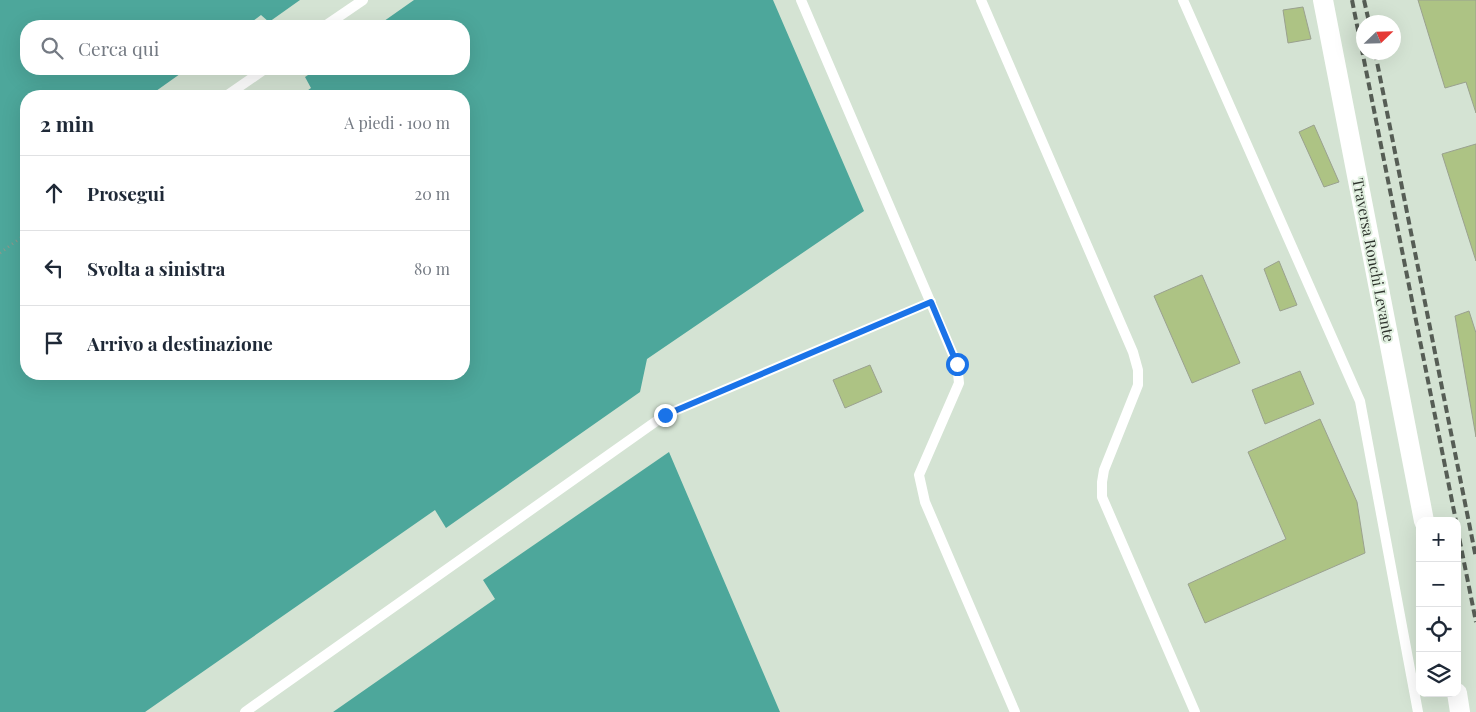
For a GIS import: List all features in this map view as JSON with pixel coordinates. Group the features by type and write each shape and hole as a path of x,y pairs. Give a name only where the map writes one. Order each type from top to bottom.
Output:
{"street":[{"name":"Traversa Ronchi Levante","path":"1323,0 1423,517"},
{"path":"1458,697 1460,712"}],"lane":[{"path":"334,20 363,0"},
{"path":"801,0 957,364 959,383 920,475 921,484 925,502 1015,712"},
{"path":"981,0 1133,352 1138,370 1138,385 1104,470 1102,497 1195,712"},
{"path":"1183,0 1360,401 1418,712"},
{"path":"235,90 256,75"},
{"path":"245,712 665,415 931,302"}],"path":[{"path":"0,253 20,238"}],"water":[{"path":"0,0 300,0 272,20 267,20 261,15 254,20 20,20 20,75 179,75 157,90 20,90 20,380 470,380 470,90 308,90 311,88 305,77 308,75 470,75 470,20 386,20 414,0 773,0 864,211 647,359 640,392 446,528 435,510 145,712 0,712"},
{"path":"669,452 780,712 333,712 495,599 483,580"}],"building":[{"path":"1418,0 1476,0 1476,113 1466,82 1445,88"},
{"path":"1303,7 1311,39 1288,43 1283,10"},
{"path":"1314,125 1339,182 1324,187 1299,132"},
{"path":"1476,144 1476,261 1442,154"},
{"path":"1279,261 1297,305 1280,311 1264,269"},
{"path":"1202,275 1240,363 1192,383 1154,296"},
{"path":"1469,311 1476,333 1476,437 1455,316"},
{"path":"870,365 882,392 845,408 833,380"},
{"path":"1300,371 1314,404 1265,424 1252,390"},
{"path":"1320,419 1357,502 1365,553 1205,623 1188,584 1286,539 1248,452"}],"railway":[{"path":"1352,0 1455,517"},
{"path":"1364,0 1367,15"},
{"path":"1377,60 1476,558"},
{"path":"1461,547 1476,622"}],"route":[{"path":"665,415 931,302 957,364"}]}
